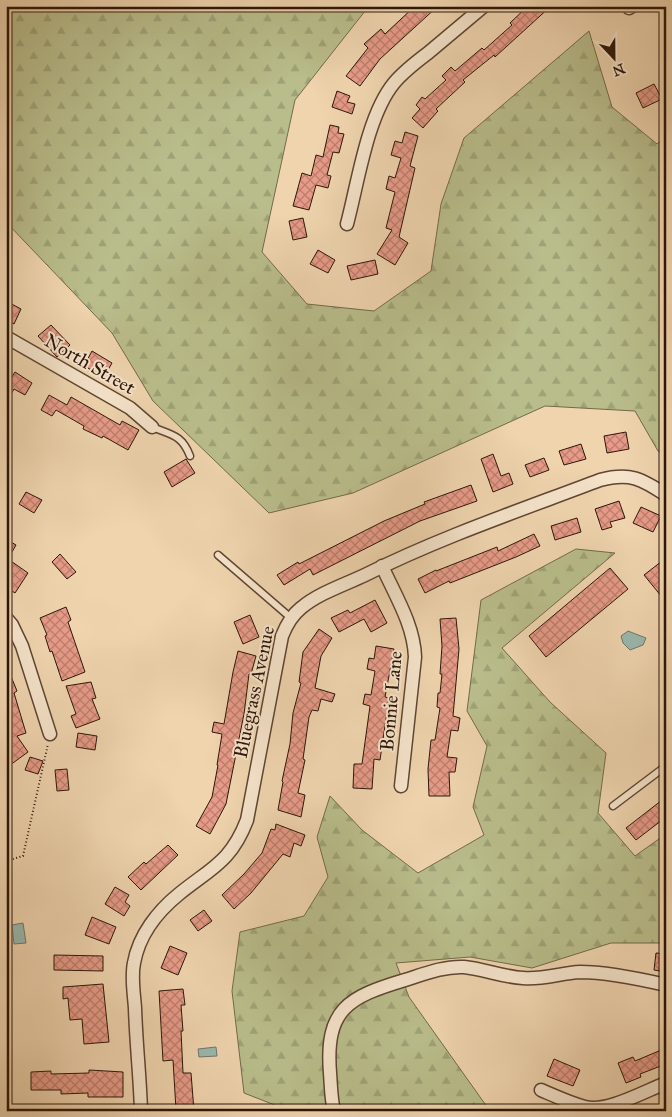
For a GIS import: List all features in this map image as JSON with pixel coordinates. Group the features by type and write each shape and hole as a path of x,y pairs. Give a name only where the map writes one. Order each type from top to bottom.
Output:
{"street":[{"path":"347,224 367,145 377,113 386,94 413,64 484,6"},
{"name":"North Street","path":"6,337 130,408 152,427"},
{"name":"Bluegrass Avenue","path":"141,1111 133,978 134,960 144,936 159,913 180,893 221,862 242,836 248,820 282,636 292,618 302,607 410,553 606,478 640,478 666,495"},
{"name":"Bonnie Lane","path":"382,566 409,625 415,644 401,786"},
{"path":"6,618 12,625 22,646 50,734"},
{"path":"334,1111 329,1055 334,1024 356,998 374,990 446,968 464,968 524,978 579,972 610,974 666,985"},
{"path":"541,1090 585,1108 595,1108 607,1106 666,1082"}],"lane":[{"path":"152,427 180,438 190,456"},
{"path":"218,555 292,618"},
{"path":"613,806 666,766"}],"path":[{"path":"6,861 23,856 50,734"}],"green space":[{"path":"6,6 369,6 295,100 262,252 307,304 374,311 431,271 441,204 464,138 589,31 612,107 657,144 666,136 666,455 658,451 635,411 545,406 353,493 269,513 153,401 112,333 6,222"},
{"path":"576,549 615,553 502,648 550,702 606,753 598,813 635,856 666,834 666,943 611,943 532,968 470,957 396,963 409,997 490,1111 290,1111 244,1093 232,991 240,932 304,916 328,877 317,837 330,796 362,830 418,873 484,835 473,807 487,746 467,711 481,600"}],"water":[{"path":"628,631 646,638 643,645 630,650 623,643 621,636"},
{"path":"23,923 26,943 14,944 12,925"},
{"path":"216,1047 217,1056 199,1057 198,1049"}],"building":[{"path":"415,6 438,6 380,59 360,86 346,76 368,48 364,44 381,29 385,34"},
{"path":"528,6 551,6 495,57 494,55 463,80 465,82 436,109 438,111 423,128 412,118 420,109 416,105 422,97 425,99 446,80 442,76 451,67 455,71 482,48 484,50 512,25 510,23"},
{"path":"654,84 662,99 643,108 636,93"},
{"path":"337,91 350,96 347,102 355,104 352,114 332,107"},
{"path":"330,125 339,127 338,133 344,134 339,153 333,152 327,175 331,176 328,188 316,185 309,210 293,206 302,173 311,176 316,155 323,157"},
{"path":"405,132 418,136 410,166 415,168 399,237 408,243 395,265 377,254 392,230 386,228 395,192 386,189 389,176 395,178 401,158 391,155 395,141 402,143"},
{"path":"303,218 307,237 293,240 289,221"},
{"path":"318,250 335,260 328,273 310,264"},
{"path":"375,260 378,274 351,280 347,266"},
{"path":"6,301 21,309 14,324 6,320"},
{"path":"51,325 70,345 57,357 38,336"},
{"path":"92,351 112,363 104,377 84,366"},
{"path":"15,372 32,383 25,395 14,389 6,403 6,386"},
{"path":"49,395 67,405 71,397 120,425 122,421 139,430 128,450 103,436 102,438 83,429 84,426 56,410 52,416 41,410"},
{"path":"626,432 629,449 607,453 604,436"},
{"path":"581,444 586,459 564,465 559,451"},
{"path":"493,454 501,476 509,473 513,484 493,492 481,459"},
{"path":"544,458 549,470 530,477 525,465"},
{"path":"186,459 195,473 172,487 164,472"},
{"path":"471,485 477,501 420,521 313,575 310,569 284,585 277,575 298,562 299,564 384,521 425,504 424,502"},
{"path":"26,492 42,500 34,513 19,504"},
{"path":"619,501 625,518 610,522 612,527 602,530 595,509"},
{"path":"641,507 661,516 653,532 633,523"},
{"path":"577,518 581,532 555,540 551,526"},
{"path":"534,534 540,546 450,583 449,581 425,593 418,579 436,570 497,547 498,551"},
{"path":"6,539 16,545 8,559 28,573 15,593 6,587"},
{"path":"60,554 76,572 67,579 52,562"},
{"path":"666,558 666,602 644,575"},
{"path":"610,568 628,589 546,657 529,636"},
{"path":"375,600 387,623 371,632 364,619 339,632 331,618 348,610 350,613"},
{"path":"66,607 71,620 68,622 85,672 62,681 52,651 50,652 45,636 47,635 40,618"},
{"path":"250,615 259,637 243,644 234,622"},
{"path":"456,618 459,649 453,716 460,718 458,731 451,730 447,757 457,758 455,772 449,772 450,796 429,796 428,769 431,740 435,740 440,708 437,707 442,674 440,674 442,646 440,619"},
{"path":"319,629 332,638 321,656 315,688 335,694 332,702 321,699 318,711 312,710 309,717 303,759 305,760 298,793 305,795 301,817 278,810 290,744 293,713 301,683 299,682 303,652"},
{"path":"376,646 394,649 385,697 389,698 380,760 374,759 372,789 353,788 354,764 362,764 370,706 363,704 365,694 371,695 375,671 367,669 369,658 374,659"},
{"path":"238,651 256,656 251,674 249,674 244,714 226,804 210,834 196,826 212,797 222,734 212,732 214,722 224,724"},
{"path":"6,664 17,691 14,693 26,733 17,736 28,752 6,768 6,752 10,749 6,739"},
{"path":"91,682 96,698 92,699 100,719 76,728 71,716 76,714 66,686"},
{"path":"78,733 97,736 95,750 76,747"},
{"path":"30,757 43,761 38,774 25,770"},
{"path":"67,769 69,790 57,791 55,770"},
{"path":"666,797 666,817 636,840 626,828"},
{"path":"276,824 305,835 301,846 294,843 290,857 283,854 251,893 234,909 222,895 262,853 271,829 275,830"},
{"path":"168,845 178,855 141,890 128,877 144,862 146,864"},
{"path":"115,887 129,895 125,902 130,906 124,916 105,904"},
{"path":"204,910 212,921 198,931 190,920"},
{"path":"92,917 116,927 109,944 85,935"},
{"path":"170,946 187,953 178,975 161,968"},
{"path":"656,953 666,954 666,972 654,970"},
{"path":"54,955 103,956 103,971 54,970"},
{"path":"103,984 109,1042 84,1044 82,1019 70,1020 68,998 63,999 63,987"},
{"path":"183,989 185,1005 181,1005 183,1031 181,1031 183,1073 191,1073 194,1111 176,1110 173,1060 163,1061 159,991"},
{"path":"666,1048 666,1064 640,1074 641,1077 626,1083 618,1063 633,1057 635,1061"},
{"path":"554,1059 580,1070 573,1086 547,1076"},
{"path":"89,1070 123,1072 123,1097 88,1097 88,1093 61,1094 61,1090 31,1090 31,1072 51,1071 51,1074 89,1073"}]}
